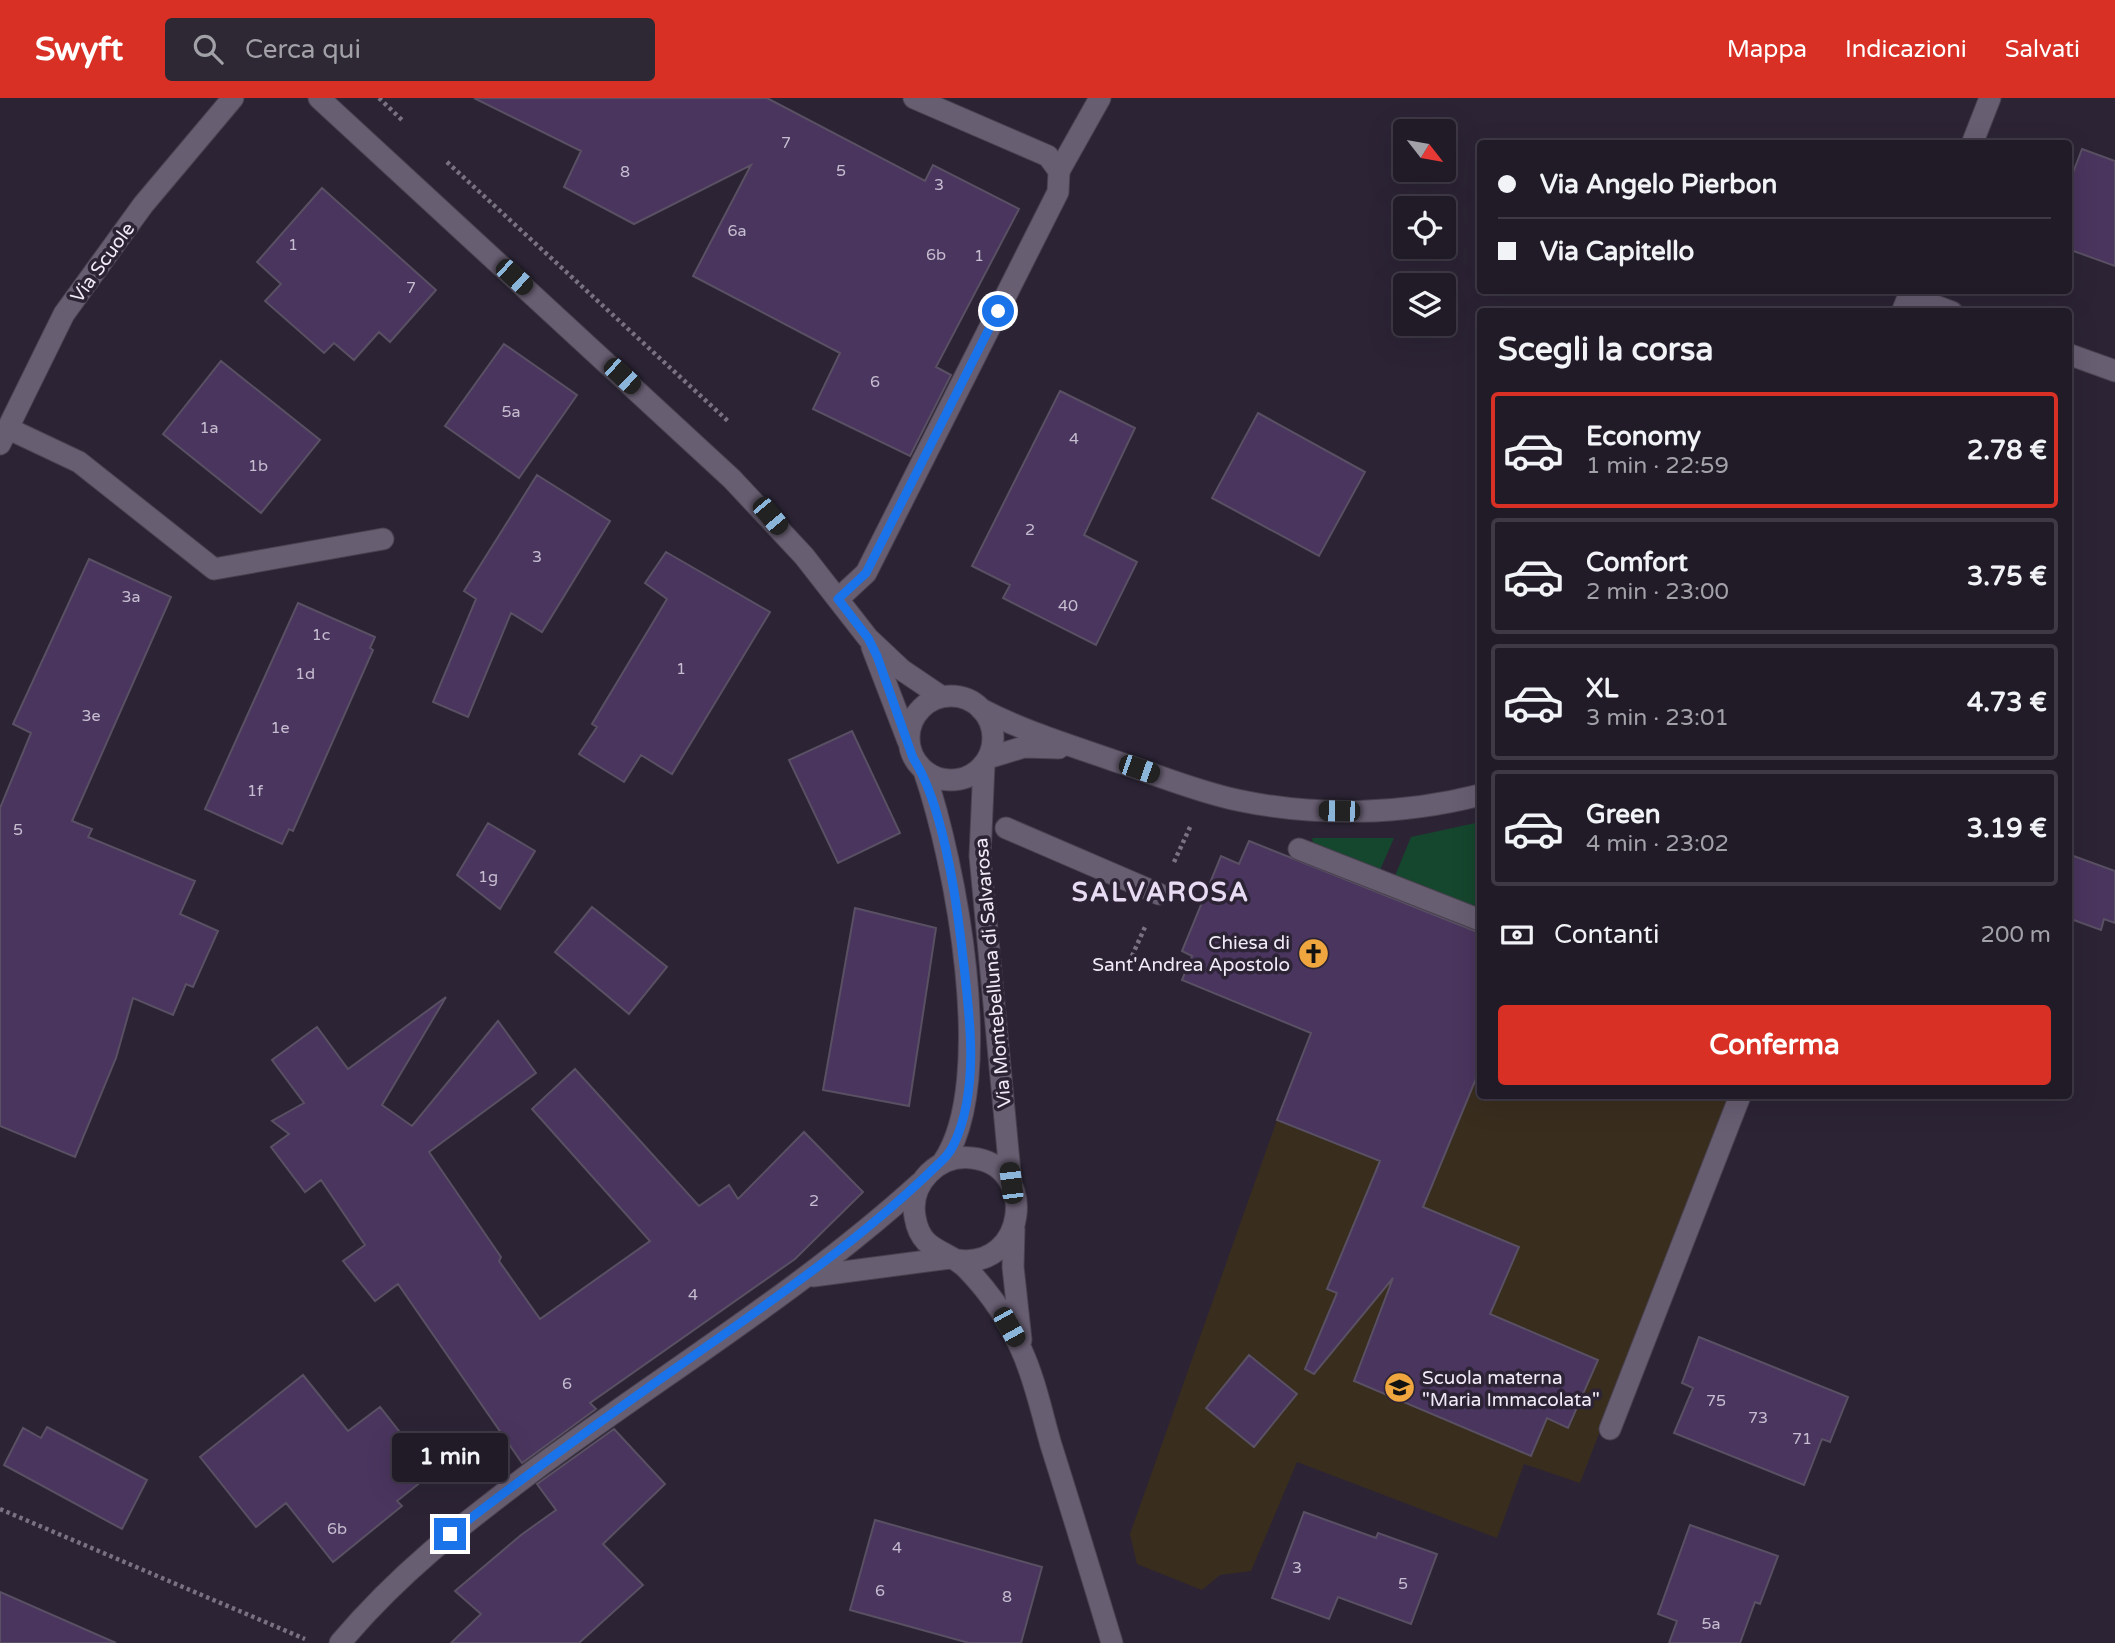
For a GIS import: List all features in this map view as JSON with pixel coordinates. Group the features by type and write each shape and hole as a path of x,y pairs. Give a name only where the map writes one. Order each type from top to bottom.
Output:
{"street":[{"name":"Via Scuole","path":"4,436 64,314 143,205 233,98"},
{"path":"319,98 732,479 770,516 868,638 902,670 942,697"},
{"path":"914,98 1048,156 1059,171"},
{"path":"838,599 866,573 1058,192 1059,171 1100,98"},
{"path":"1974,140 1990,98"},
{"path":"1908,299 1938,308"},
{"path":"2072,355 2115,371"},
{"path":"4,436 79,462 214,569 383,539"},
{"path":"868,638 913,758 924,772 944,780 959,780 973,774 986,761 1033,747 1085,751"},
{"path":"909,744 909,728 916,714 928,702 942,697 963,698 1024,729 1085,751 1204,791 1283,807 1322,811 1393,809 1477,795"},
{"path":"981,709 992,732 986,761"},
{"name":"Via Montebelluna di Salvarosa","path":"986,761 980,856 1011,1183"},
{"name":"Via Montebelluna di Salvarosa","path":"924,772 937,817 957,916 968,1011 968,1075 963,1119 943,1162"},
{"path":"1006,828 1159,894"},
{"path":"1299,849 1477,918"},
{"path":"1610,1429 1739,1099"},
{"path":"340,1643 391,1584 432,1548 576,1439 843,1250 943,1162 973,1158 988,1162 1011,1183 1017,1212 1013,1267 1021,1349 1112,1643"},
{"path":"920,1183 914,1213 917,1228 937,1252 954,1259 986,1292 1021,1349"},
{"path":"802,1280 855,1269 954,1259 981,1259 1006,1242 1014,1228"}],"path":[{"path":"379,98 408,125"},
{"path":"445,160 737,430"},
{"path":"1132,956 1192,823 1205,826"},
{"path":"0,1509 313,1643"}],"shaded area":[{"name":"Scuola materna \"Maria Immacolata\"","path":"1477,1076 1477,1099 1728,1099 1580,1483 1524,1464 1497,1538 1297,1462 1251,1571 1220,1575 1202,1590 1137,1564 1130,1534 1277,1120 1385,1142 1441,1164"}],"green space":[{"path":"1477,823 1477,910 1395,876 1411,837"},
{"path":"1312,838 1394,838 1380,870 1313,843"}],"building":[{"path":"474,98 767,98 925,181 933,165 1019,209 936,367 951,375 910,456 813,409 840,353 693,276 751,165 634,224 564,187 581,151"},
{"path":"2082,149 2115,161 2115,266 2072,250 2072,175"},
{"path":"322,188 436,290 390,342 379,332 354,360 334,343 324,353 265,301 281,284 257,262"},
{"path":"504,344 577,395 519,478 445,426"},
{"path":"221,361 320,440 261,513 163,434"},
{"path":"1060,391 1135,428 1084,535 1137,562 1096,645 1003,598 1010,585 972,566"},
{"path":"1258,413 1365,472 1319,556 1212,498"},
{"path":"537,475 610,521 542,632 511,613 468,717 433,702 476,599 464,591"},
{"path":"666,552 770,612 672,774 641,755 624,782 579,754 597,727 592,724 667,599 645,583"},
{"path":"89,559 171,597 72,821 92,829 88,837 195,881 180,914 218,931 193,987 186,984 173,1015 133,998 116,1058 75,1157 0,1126 0,808 31,733 13,724"},
{"path":"298,603 375,637 370,648 373,650 293,831 289,829 282,844 205,809"},
{"path":"852,731 900,833 838,863 789,760"},
{"path":"488,823 535,851 500,909 457,875"},
{"path":"1249,841 1477,932 1477,1076 1423,1207 1519,1247 1490,1314 1598,1360 1568,1428 1547,1418 1531,1456 1354,1381 1393,1278 1314,1374 1305,1369 1337,1293 1327,1289 1380,1161 1277,1120 1311,1033 1182,980 1192,956 1182,951 1221,856 1239,864"},
{"path":"2072,855 2115,871 2115,923 2104,919 2101,930 2072,919"},
{"path":"592,907 667,967 629,1014 555,952"},
{"path":"855,908 936,928 909,1106 823,1090"},
{"path":"446,997 382,1105 412,1126 498,1021 536,1073 429,1152 540,1319 650,1241 532,1109 575,1069 699,1206 729,1185 738,1199 804,1132 863,1192 795,1259 590,1403 596,1409 522,1463 398,1284 375,1301 343,1261 365,1245 321,1180 305,1192 271,1147 289,1134 272,1121 304,1103 272,1060 317,1027 348,1069"},
{"path":"1699,1337 1848,1397 1830,1442 1822,1439 1804,1485 1674,1433 1693,1388 1682,1383"},
{"path":"1249,1355 1297,1394 1254,1447 1206,1408"},
{"path":"303,1375 348,1431 380,1407 432,1473 397,1501 402,1506 333,1562 286,1503 256,1527 200,1457"},
{"path":"47,1427 147,1480 122,1529 4,1465 23,1428 41,1438"},
{"path":"614,1429 665,1484 603,1544 643,1585 579,1643 451,1643 481,1614 455,1591 521,1535 556,1510 537,1484"},
{"path":"1304,1512 1376,1538 1378,1533 1437,1554 1411,1624 1338,1597 1329,1619 1272,1598"},
{"path":"875,1520 1042,1567 1021,1643 969,1643 850,1610"},
{"path":"1690,1525 1778,1556 1760,1604 1755,1602 1740,1643 1669,1643 1677,1621 1658,1614"},
{"path":"0,1592 116,1643 0,1643"}],"place":[{"name":"Chiesa di Sant'Andrea Apostolo","path":"1313,953"},
{"name":"Scuola materna \"Maria Immacolata\"","path":"1399,1388"}],"district":[{"name":"SALVAROSA","path":"1161,892"}],"route":[{"path":"450,1534 576,1439 833,1258 887,1214 930,1171 943,1162 951,1150 963,1119 969,1043 960,929 950,878 924,772 913,758 877,656 868,638 838,599 866,573 998,311"}]}
